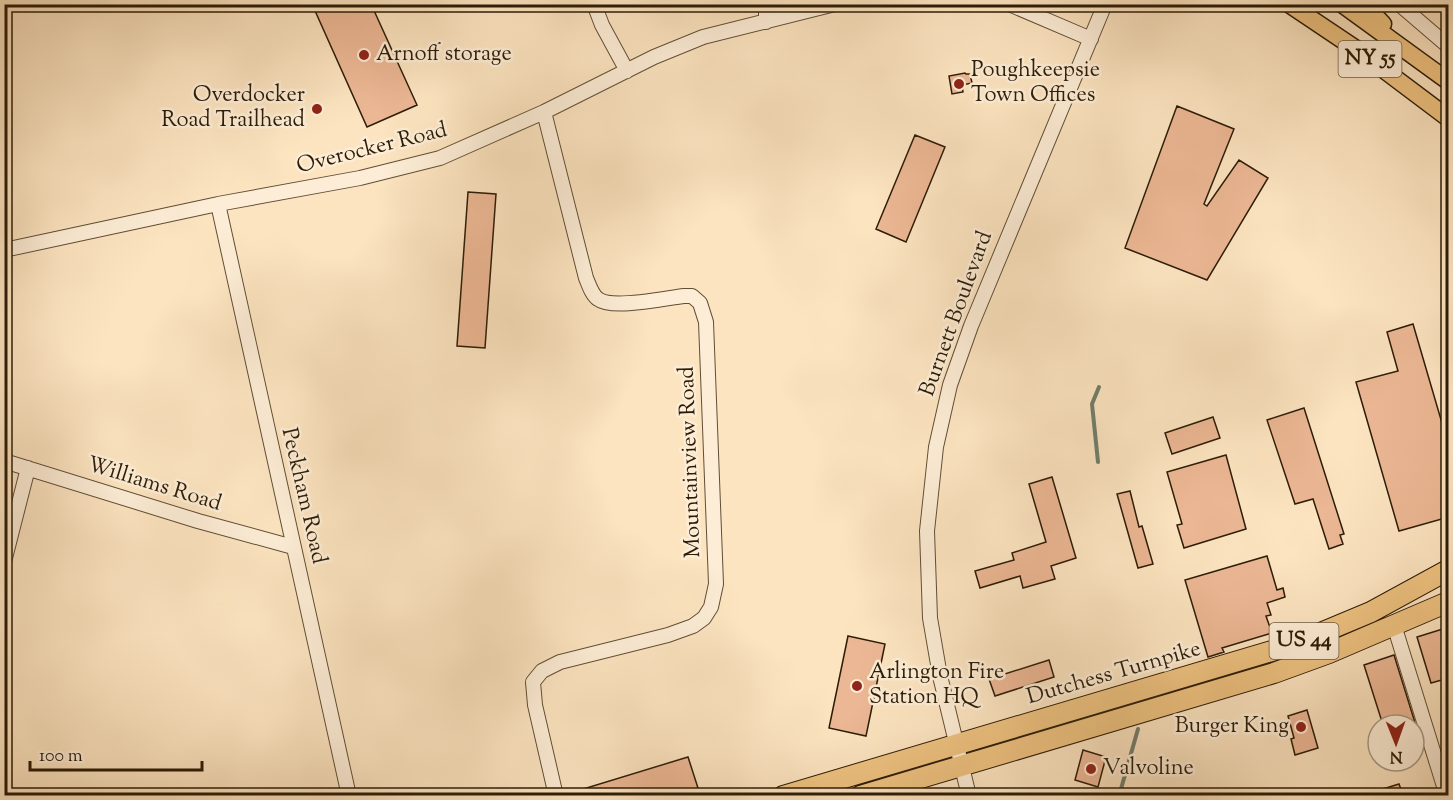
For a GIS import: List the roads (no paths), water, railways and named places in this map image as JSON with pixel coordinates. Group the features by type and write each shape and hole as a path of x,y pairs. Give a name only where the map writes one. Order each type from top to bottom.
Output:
{"highway":[{"name":"Dutchess Turnpike","path":"783,795 956,746 1300,642 1371,612 1449,570"},
{"name":"US 44","path":"1394,625 1449,602"},
{"name":"Dutchess Turnpike","path":"860,795 1284,670 1394,625"}],"main road":[{"name":"NY 55","path":"1289,4 1359,51 1449,118"},
{"name":"NY 55","path":"1342,4 1449,81"},
{"path":"1364,4 1408,50"}],"street":[{"path":"594,4 602,25 627,71"},
{"path":"766,4 766,22"},
{"name":"Overocker Road","path":"4,249 218,204 360,178 440,158 544,112 654,57 703,37 835,4"},
{"path":"1009,4 1091,39"},
{"name":"Burnett Boulevard","path":"969,795 936,656 928,593 927,517 936,447 950,385 967,336 1105,4"},
{"path":"1399,4 1449,46"},
{"name":"Mountainview Road","path":"544,112 586,278 599,301 614,304 692,296 700,303 706,322 709,364 716,584 711,607 704,618 693,626 668,635 560,662 542,671 533,682 535,705 556,795"},
{"name":"Peckham Road","path":"218,204 349,795"},
{"name":"Williams Road","path":"4,461 293,548"},
{"path":"4,562 28,468"},
{"path":"1447,795 1394,625 1449,593"}],"waterway":[{"path":"1098,462 1092,404 1099,387"},
{"path":"1119,796 1138,729"}],"place":[{"name":"Arnoff storage","path":"364,55"},
{"name":"Poughkeepsie Town Offices","path":"959,84"},
{"name":"Overdocker Road Trailhead","path":"317,109"},
{"name":"Arlington Fire Station HQ","path":"857,686"},
{"name":"Burger King","path":"1301,727"},
{"name":"Valvoline","path":"1091,769"}]}
